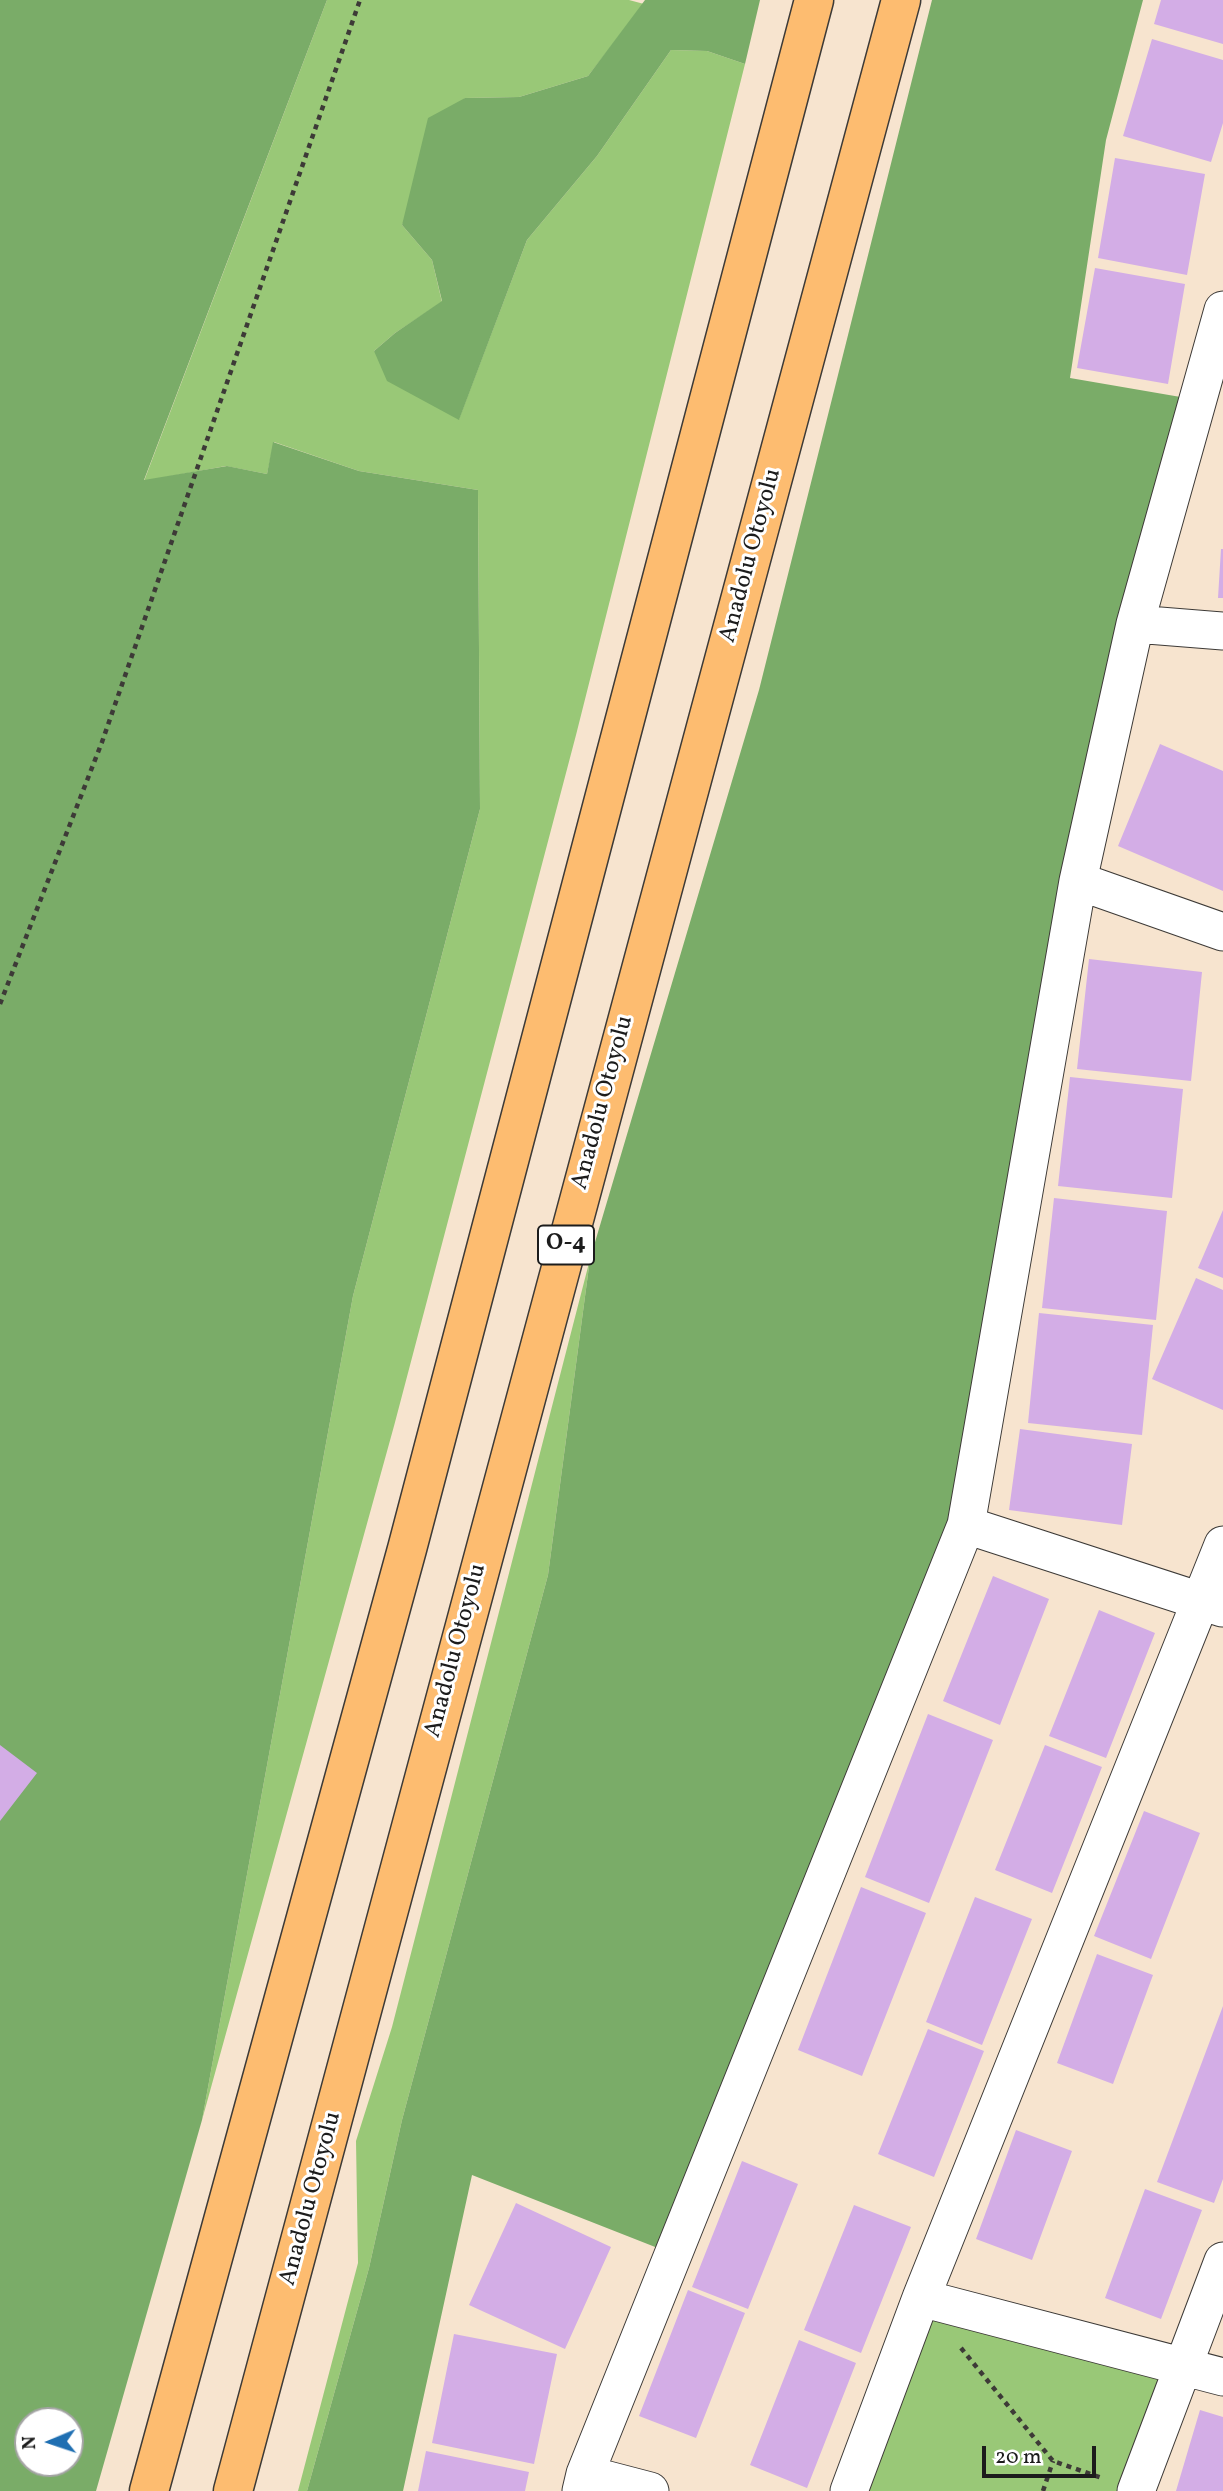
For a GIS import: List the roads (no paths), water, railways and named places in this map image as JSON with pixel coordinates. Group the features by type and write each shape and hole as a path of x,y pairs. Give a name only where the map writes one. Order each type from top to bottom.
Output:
{"highway":[{"path":"149,2491 407,1549 814,0"},
{"name":"Anadolu Otoyolu","path":"233,2491 901,0"}],"street":[{"path":"650,2491 583,2483 966,1525 1077,881 1135,624 1223,310"},
{"path":"1135,624 1223,631"},
{"path":"1077,881 1223,932"},
{"path":"966,1525 1211,1604"},
{"path":"849,2491 921,2298 1211,1604 1223,1545"},
{"path":"1122,2486 1182,2368 1223,2261"},
{"path":"921,2298 1223,2377"}]}
